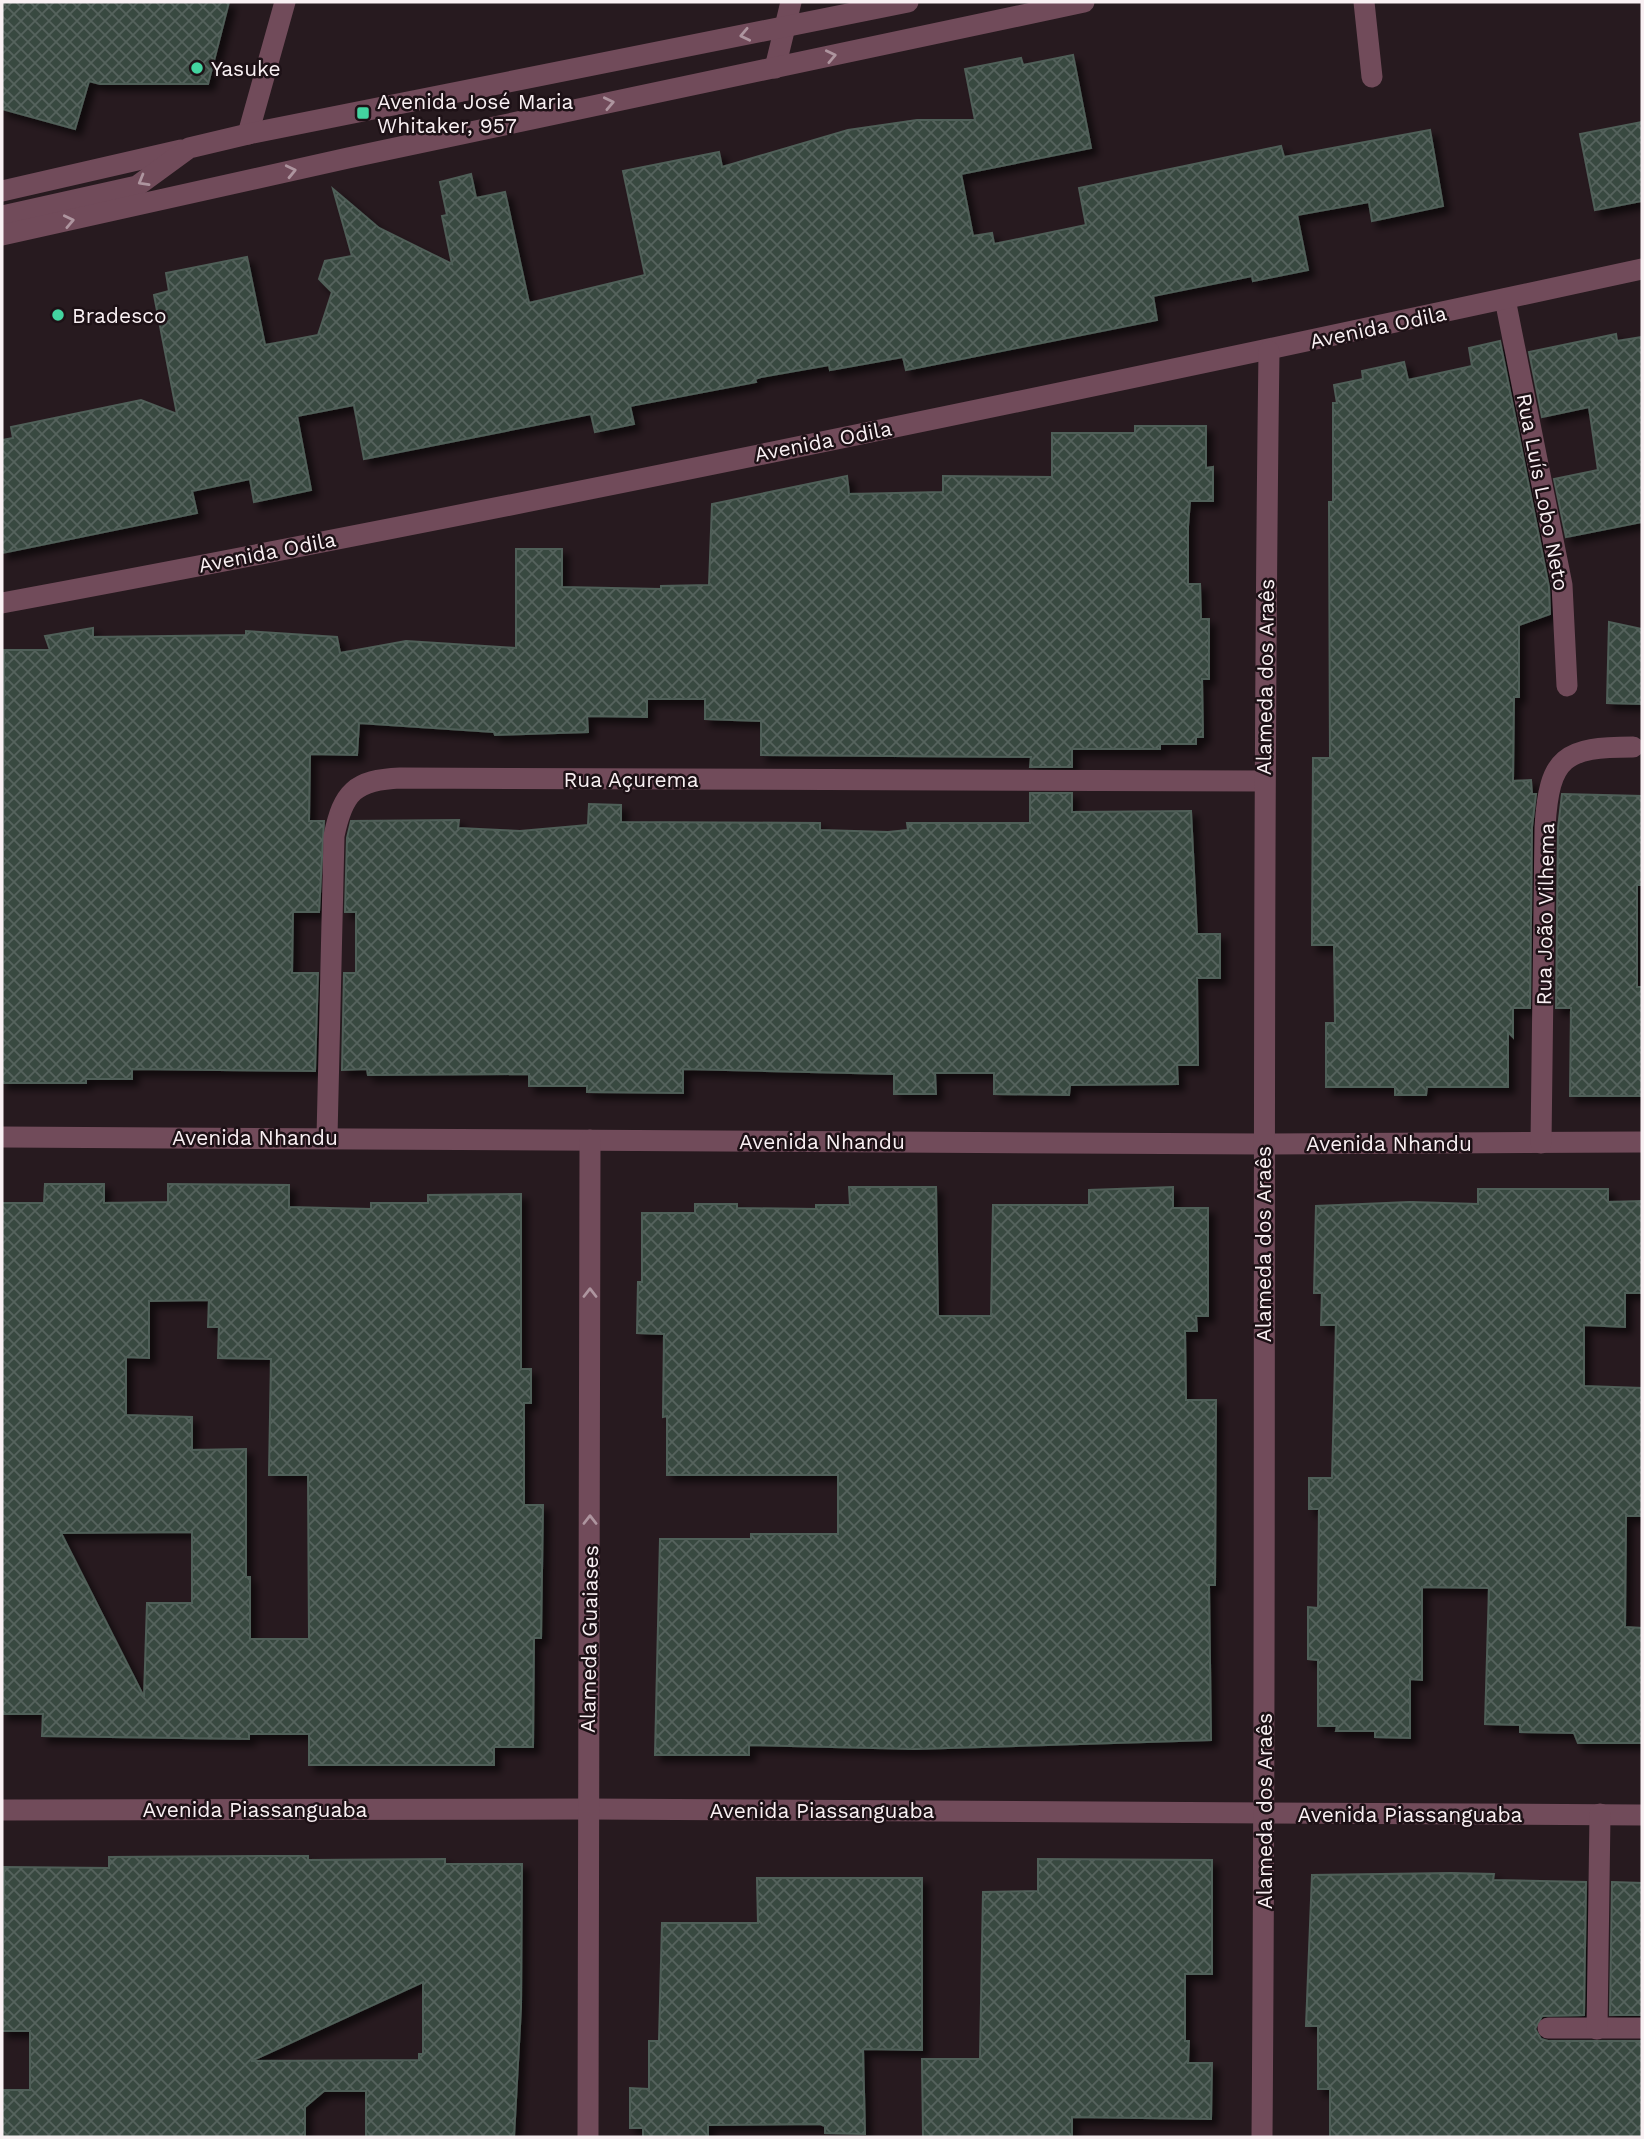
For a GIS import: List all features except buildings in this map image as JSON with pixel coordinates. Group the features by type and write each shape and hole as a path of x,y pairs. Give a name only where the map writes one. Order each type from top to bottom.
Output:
{"street":[{"path":"248,134 285,2"},
{"path":"775,68 791,2"},
{"path":"2,191 248,134 908,2"},
{"path":"2,235 1084,2"},
{"path":"1364,2 1372,77"},
{"path":"2,216 137,186 190,148"},
{"name":"Avenida Odila","path":"2,603 199,566 1269,351 1642,269"},
{"name":"Rua Luís Lobo Neto","path":"1505,299 1562,585 1567,686"},
{"name":"Alameda dos Araês","path":"1262,2137 1265,1813 1264,781 1269,351"},
{"name":"Rua João Vilhema","path":"1541,1143 1545,827 1549,793 1558,770 1576,751 1594,747 1633,747"},
{"name":"Rua Açurema","path":"327,1137 334,836 341,807 348,796 367,782 400,778 1264,781"},
{"name":"Avenida Nhandu","path":"2,1137 1263,1144 1642,1142"},
{"name":"Alameda Guaiases","path":"588,2137 590,1140"},
{"name":"Avenida Piassanguaba","path":"2,1810 588,1809 1642,1815"},
{"path":"1597,2029 1600,1814"},
{"path":"1548,2028 1642,2028"}],"place":[{"name":"Yasuke","path":"197,68"},
{"name":"Avenida José Maria Whitaker, 957","path":"363,113"},
{"name":"Bradesco","path":"58,315"}]}
